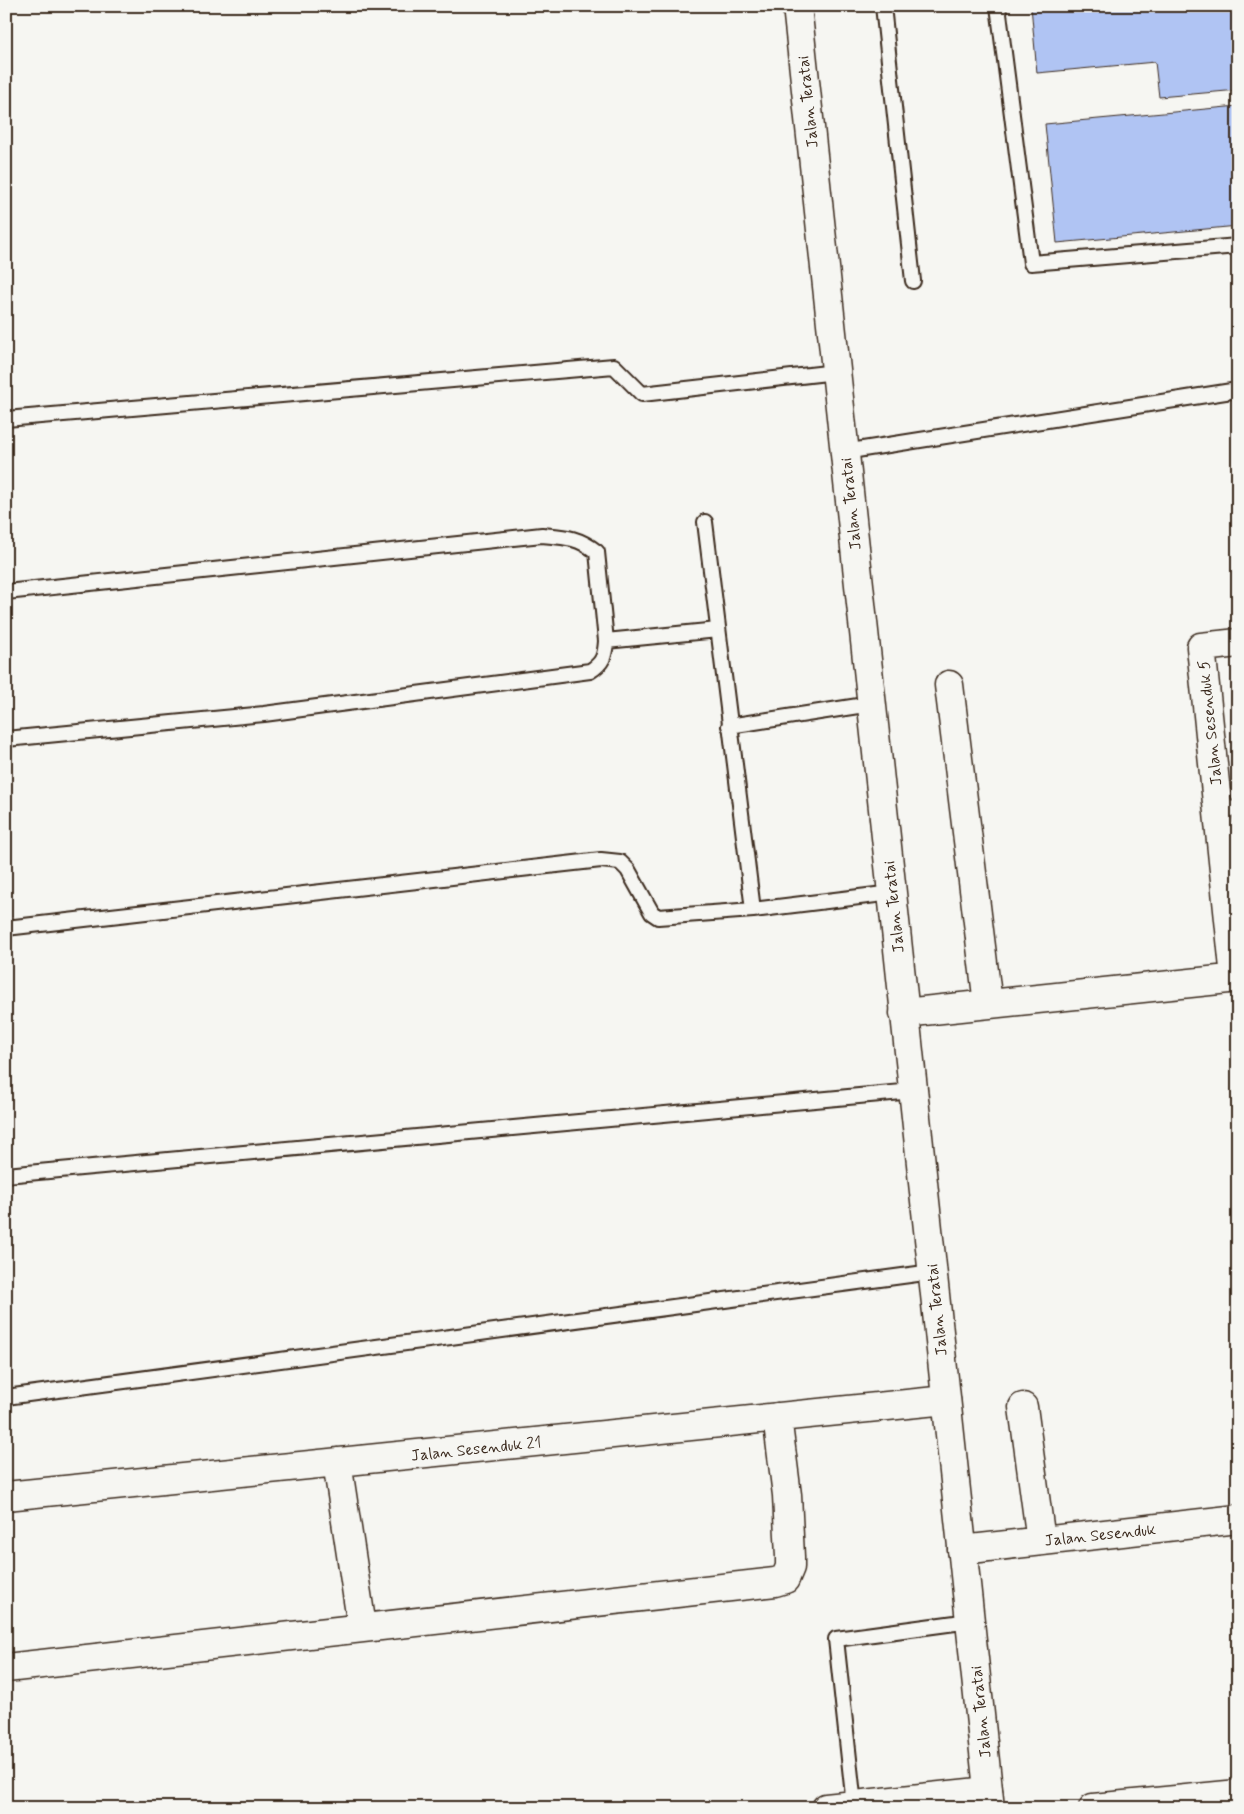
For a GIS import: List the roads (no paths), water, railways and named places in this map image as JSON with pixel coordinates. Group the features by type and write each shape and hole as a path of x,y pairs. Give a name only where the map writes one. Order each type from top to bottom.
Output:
{"street":[{"name":"Jalan Teratai","path":"797,6 989,1799"},
{"name":"Jalan Sesenduk 5","path":"1236,978 1228,809 1201,647 1238,643"},
{"path":"949,685 988,1004"},
{"path":"904,1013 1236,978"},
{"name":"Jalan Sesenduk 21","path":"6,1496 946,1400"},
{"path":"1023,1407 1042,1540"},
{"path":"6,1668 362,1627 609,1602 775,1582 785,1579 790,1567 788,1504 777,1417"},
{"path":"337,1462 362,1627"},
{"name":"Jalan Sesenduk","path":"962,1550 1238,1519"},
{"path":"1093,1808 1238,1794"},
{"path":"826,1808 989,1799"}],"lane":[{"path":"883,6 913,281"},
{"path":"998,6 1031,263 1238,246"},
{"path":"6,419 614,366 642,394 836,372"},
{"path":"844,452 1238,390"},
{"path":"706,522 729,726 753,910"},
{"path":"6,592 542,535 568,537 583,542 597,552 606,641 605,656 600,665 590,671 264,714 6,739"},
{"path":"606,641 718,630"},
{"path":"729,726 872,704"},
{"path":"6,928 601,860 620,862 628,870 652,913 658,917 753,910 892,892"},
{"path":"6,1175 913,1092"},
{"path":"6,1397 932,1272"},
{"path":"854,1805 836,1639 970,1621"}]}
